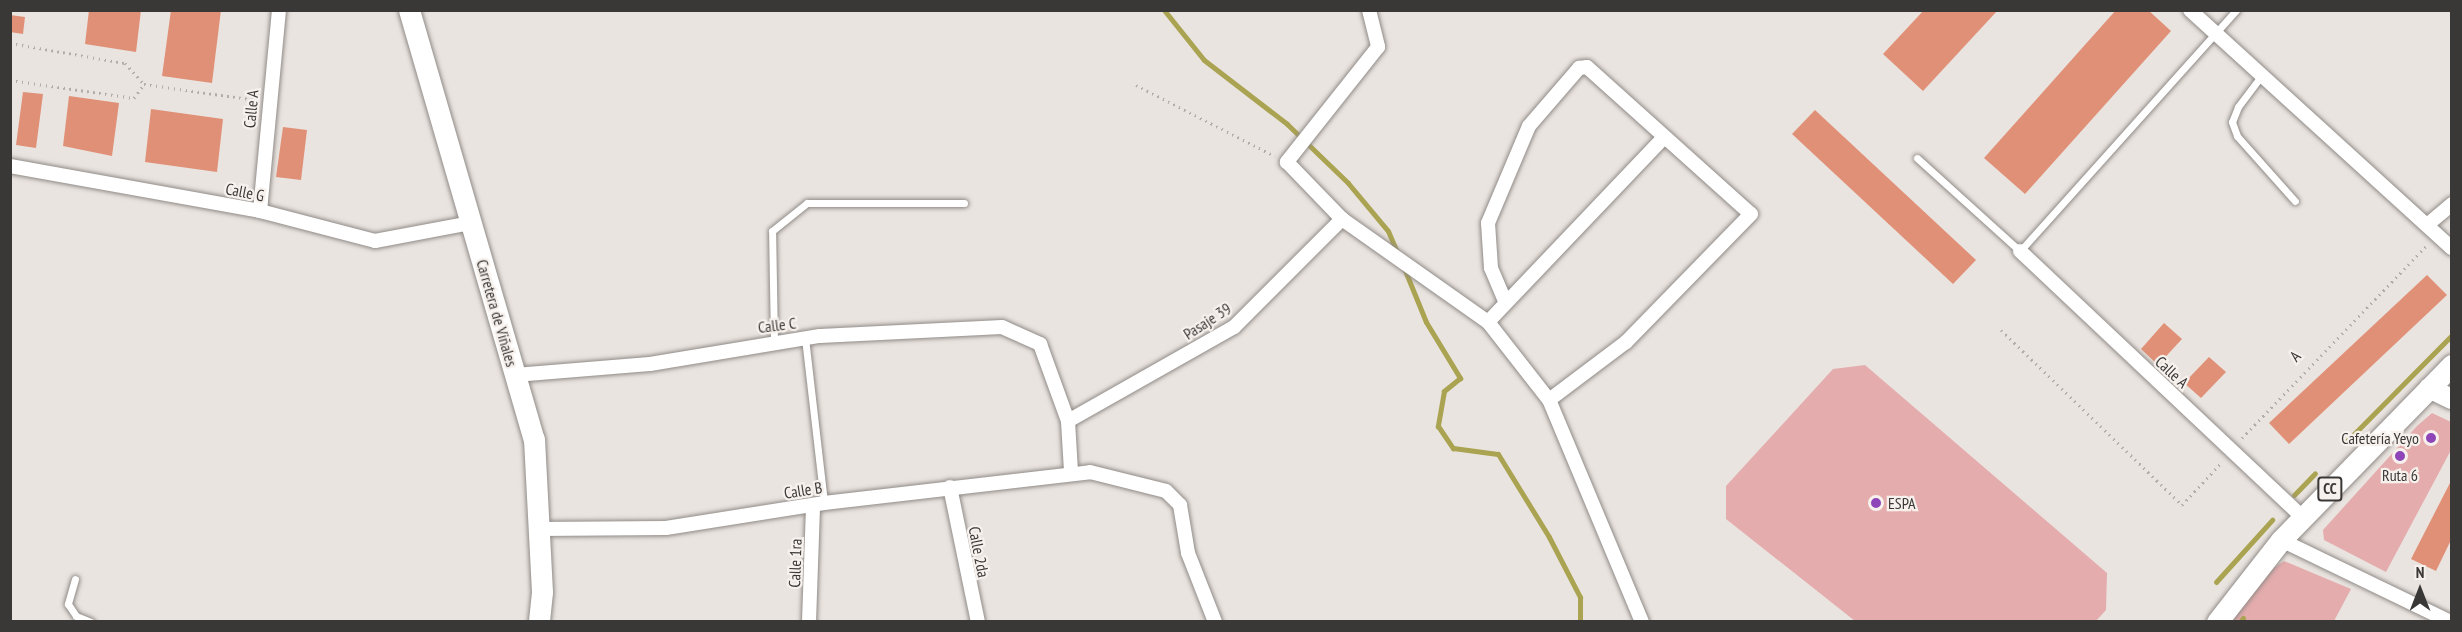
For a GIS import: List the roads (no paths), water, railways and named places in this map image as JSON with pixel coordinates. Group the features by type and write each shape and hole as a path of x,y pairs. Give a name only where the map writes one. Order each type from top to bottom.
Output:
{"main road":[{"name":"Carretera de Viñales","path":"414,11 471,223 534,439 542,592 539,621"},
{"name":"CC","path":"2217,621 2302,517 2451,365"}],"street":[{"name":"Calle A","path":"260,211 268,102 279,10"},
{"path":"1369,10 1378,47 1287,162 1342,219 1488,322 1549,400 1642,621"},
{"path":"2190,10 2451,248"},
{"path":"1505,301 1491,268 1488,223 1529,126 1579,68 1587,67 1663,138 1751,214 1626,342 1549,400"},
{"path":"1488,322 1505,301 1663,138"},
{"name":"Calle G","path":"10,166 260,211 375,241 471,223"},
{"path":"2432,230 2451,204"},
{"name":"Pasaje 39","path":"1068,421 1234,327 1342,219"},
{"name":"Calle A","path":"2020,251 2302,517"},
{"name":"Calle C","path":"515,375 650,364 774,341 1002,327 1040,344 1068,421"},
{"path":"2429,388 2451,399"},
{"path":"1068,421 1071,471"},
{"name":"Calle B","path":"539,529 666,528 818,504 1071,471 1090,472 1166,490 1180,506 1188,553 1215,621"},
{"name":"Calle 2da","path":"950,487 978,621"},
{"name":"Calle 1ra","path":"809,621 818,504"},
{"path":"2281,540 2451,621"}],"lane":[{"path":"1917,158 2020,251 2236,10"},
{"path":"2262,75 2238,106 2232,122 2237,136 2295,201"},
{"path":"774,341 772,231 807,203 964,203"},
{"path":"805,338 818,504"},
{"path":"75,579 68,604 76,616 91,621"}],"waterway":[{"path":"1164,10 1204,60 1287,124 1348,183 1388,231 1398,254"},
{"path":"1404,268 1426,322 1460,378 1444,391 1438,426 1453,448 1498,454 1549,537 1580,597 1580,622"},
{"path":"2346,442 2452,335"},
{"path":"2294,495 2315,473"},
{"path":"2216,582 2272,520"},
{"path":"2240,622 2243,618"}],"place":[{"name":"Cafetería Yeyo","path":"2431,438"},
{"name":"Ruta 6","path":"2400,456"},
{"name":"ESPA","path":"1876,503"}]}
